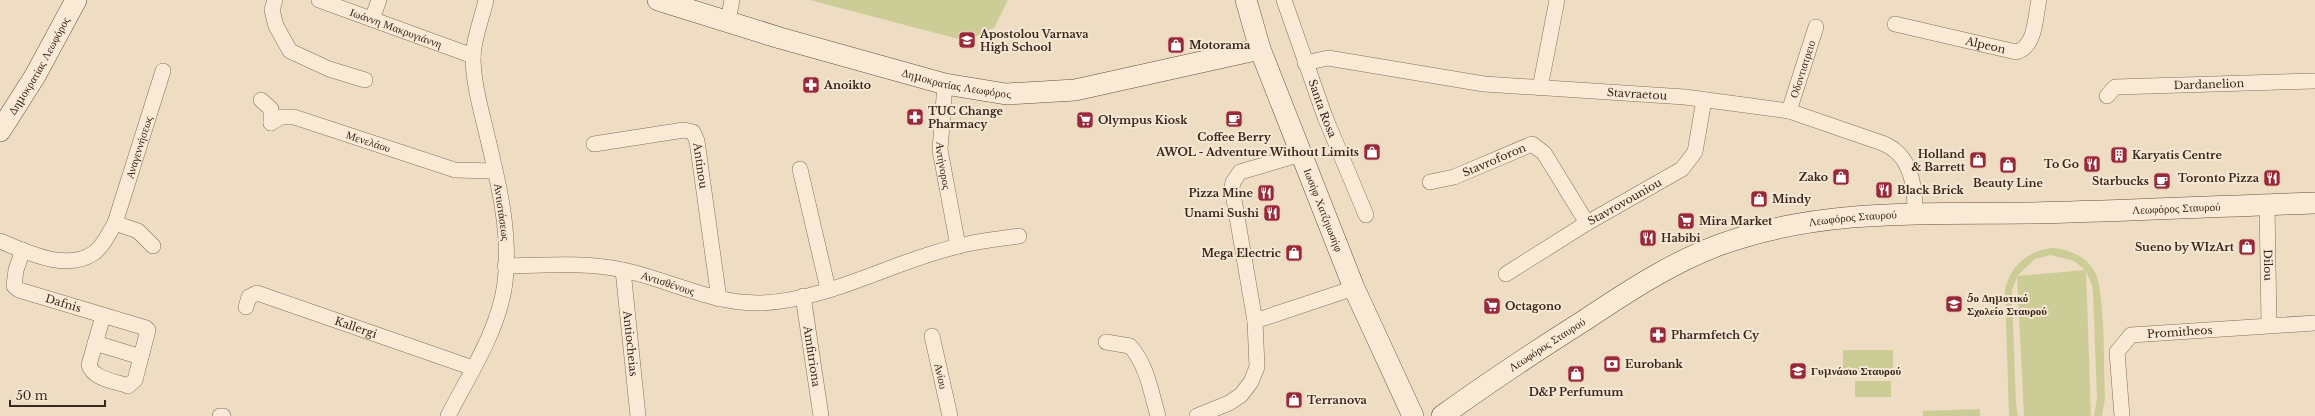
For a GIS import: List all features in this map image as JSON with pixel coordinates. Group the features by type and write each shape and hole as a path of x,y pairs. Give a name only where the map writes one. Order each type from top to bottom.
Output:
{"main road":[{"name":"Δημοκρατίας Λεωφόρος","path":"0,131 35,76 76,0"},
{"name":"Δημοκρατίας Λεωφόρος","path":"658,0 780,38 945,84 1006,94 1075,90 1260,49"},
{"name":"Ιωσήφ Χατζηιωσήφ","path":"1246,0 1260,49 1354,288 1413,416"},
{"name":"Λεωφόρος Σταυρού","path":"1442,416 1527,356 1627,292 1682,261 1719,245 1785,227 1831,220 1915,212 2056,212 2315,203"}],"street":[{"path":"275,0 272,10 276,26 290,51 329,69 365,80"},
{"name":"Ιωάννη Μακρυγιάννη","path":"319,0 473,56"},
{"path":"372,19 379,0"},
{"name":"Αντιστάσεως","path":"448,416 473,368 501,302 506,266 507,245 504,211 476,90 473,56 486,0"},
{"path":"728,22 732,0"},
{"name":"Santa Rosa","path":"1284,0 1305,63 1366,215"},
{"path":"1540,88 1557,0"},
{"name":"Alpeon","path":"1895,24 2016,52 2024,49 2029,42 2039,0"},
{"name":"Οδοντιατρειο","path":"1789,111 1816,27"},
{"name":"Stavraetou","path":"1305,63 1328,58 1460,80 1540,88 1704,100 1789,111 1882,143 1896,150 1905,161 1913,182 1915,212"},
{"name":"Αναγεννήσεως","path":"0,241 23,250 66,262 80,259 94,253 104,242 115,223 162,71"},
{"name":"Dardanelion","path":"2107,96 2115,87 2315,82"},
{"name":"Αντήνορος","path":"945,84 940,150 958,246"},
{"name":"Μενελάου","path":"261,100 271,109 271,123 281,117 294,117 455,170 495,171"},
{"name":"Stavrovouniou","path":"1506,274 1587,223 1682,169 1688,164 1695,152 1704,100"},
{"name":"Antinou","path":"594,144 684,130 693,132 697,141 719,300"},
{"name":"Stavroforon","path":"1430,182 1454,177 1532,144 1544,153 1587,223"},
{"path":"1197,416 1235,400 1247,389 1257,367 1256,321 1232,188 1233,182 1240,172 1301,154"},
{"path":"800,169 828,290"},
{"name":"Dilou","path":"2267,204 2269,326"},
{"path":"115,223 138,231 153,246"},
{"name":"Αντισθένους","path":"506,266 570,264 623,270 719,300 762,303 828,290 958,246 1019,236"},
{"name":"Dafnis","path":"23,250 14,280 14,286 19,290 148,330 141,357"},
{"name":"Antiocheias","path":"623,270 638,416"},
{"path":"1256,321 1354,288"},
{"name":"Kallergi","path":"246,307 249,297 257,293 473,368"},
{"name":"Amfitriona","path":"803,296 821,416"},
{"path":"95,343 141,357 135,380 128,386 95,375 90,370 89,365 95,343 103,316"},
{"name":"Promitheos","path":"2122,416 2117,352 2131,335 2315,323"},
{"name":"Ανίου","path":"932,336 950,416"},
{"path":"1106,342 1130,346 1136,352 1142,361 1158,416"}],"green space":[{"path":"810,0 1008,0 994,28 966,41"},
{"path":"2051,248 2076,254 2087,262 2095,272 2101,295 2103,332 2105,398 2102,416 2094,416 2097,398 2093,293 2092,285 2086,271 2091,416 2024,416 2017,277 2012,290 2012,299 2016,404 2018,416 2009,416 2005,289 2011,273 2021,261 2027,256","holes":["2051,255 2074,261 2085,270 2017,276 2035,259"]},
{"path":"1843,350 1893,350 1893,375 1843,375"},
{"path":"1855,381 1891,381 1891,397 1855,397"},
{"path":"1980,409 1980,416 1923,416 1923,411"}],"place":[{"name":"Apostolou Varnava High School","path":"967,40"},
{"name":"Motorama","path":"1176,45"},
{"name":"Anoikto","path":"811,85"},
{"name":"TUC Change Pharmacy","path":"915,117"},
{"name":"Coffee Berry","path":"1234,119"},
{"name":"Olympus Kiosk","path":"1085,120"},
{"name":"AWOL - Adventure Without Limits","path":"1372,152"},
{"name":"Karyatis Centre","path":"2119,155"},
{"name":"Holland & Barrett","path":"1978,160"},
{"name":"To Go","path":"2092,164"},
{"name":"Beauty Line","path":"2008,165"},
{"name":"Zako","path":"1841,177"},
{"name":"Toronto Pizza","path":"2272,178"},
{"name":"Starbucks","path":"2162,181"},
{"name":"Black Brick","path":"1884,190"},
{"name":"Pizza Mine","path":"1266,193"},
{"name":"Mindy","path":"1759,199"},
{"name":"Unami Sushi","path":"1272,213"},
{"name":"Mira Market","path":"1686,221"},
{"name":"Habibi","path":"1648,238"},
{"name":"Sueno by WIzArt","path":"2247,247"},
{"name":"Mega Electric","path":"1294,253"},
{"name":"5ο Δημοτικό Σχολείο Σταυρού","path":"1954,304"},
{"name":"Octagono","path":"1492,306"},
{"name":"Pharmfetch Cy","path":"1658,335"},
{"name":"Eurobank","path":"1612,364"},
{"name":"Γυμνάσιο Σταυρού","path":"1798,371"},
{"name":"D&P Perfumum","path":"1576,374"},
{"name":"Terranova","path":"1294,400"}]}
